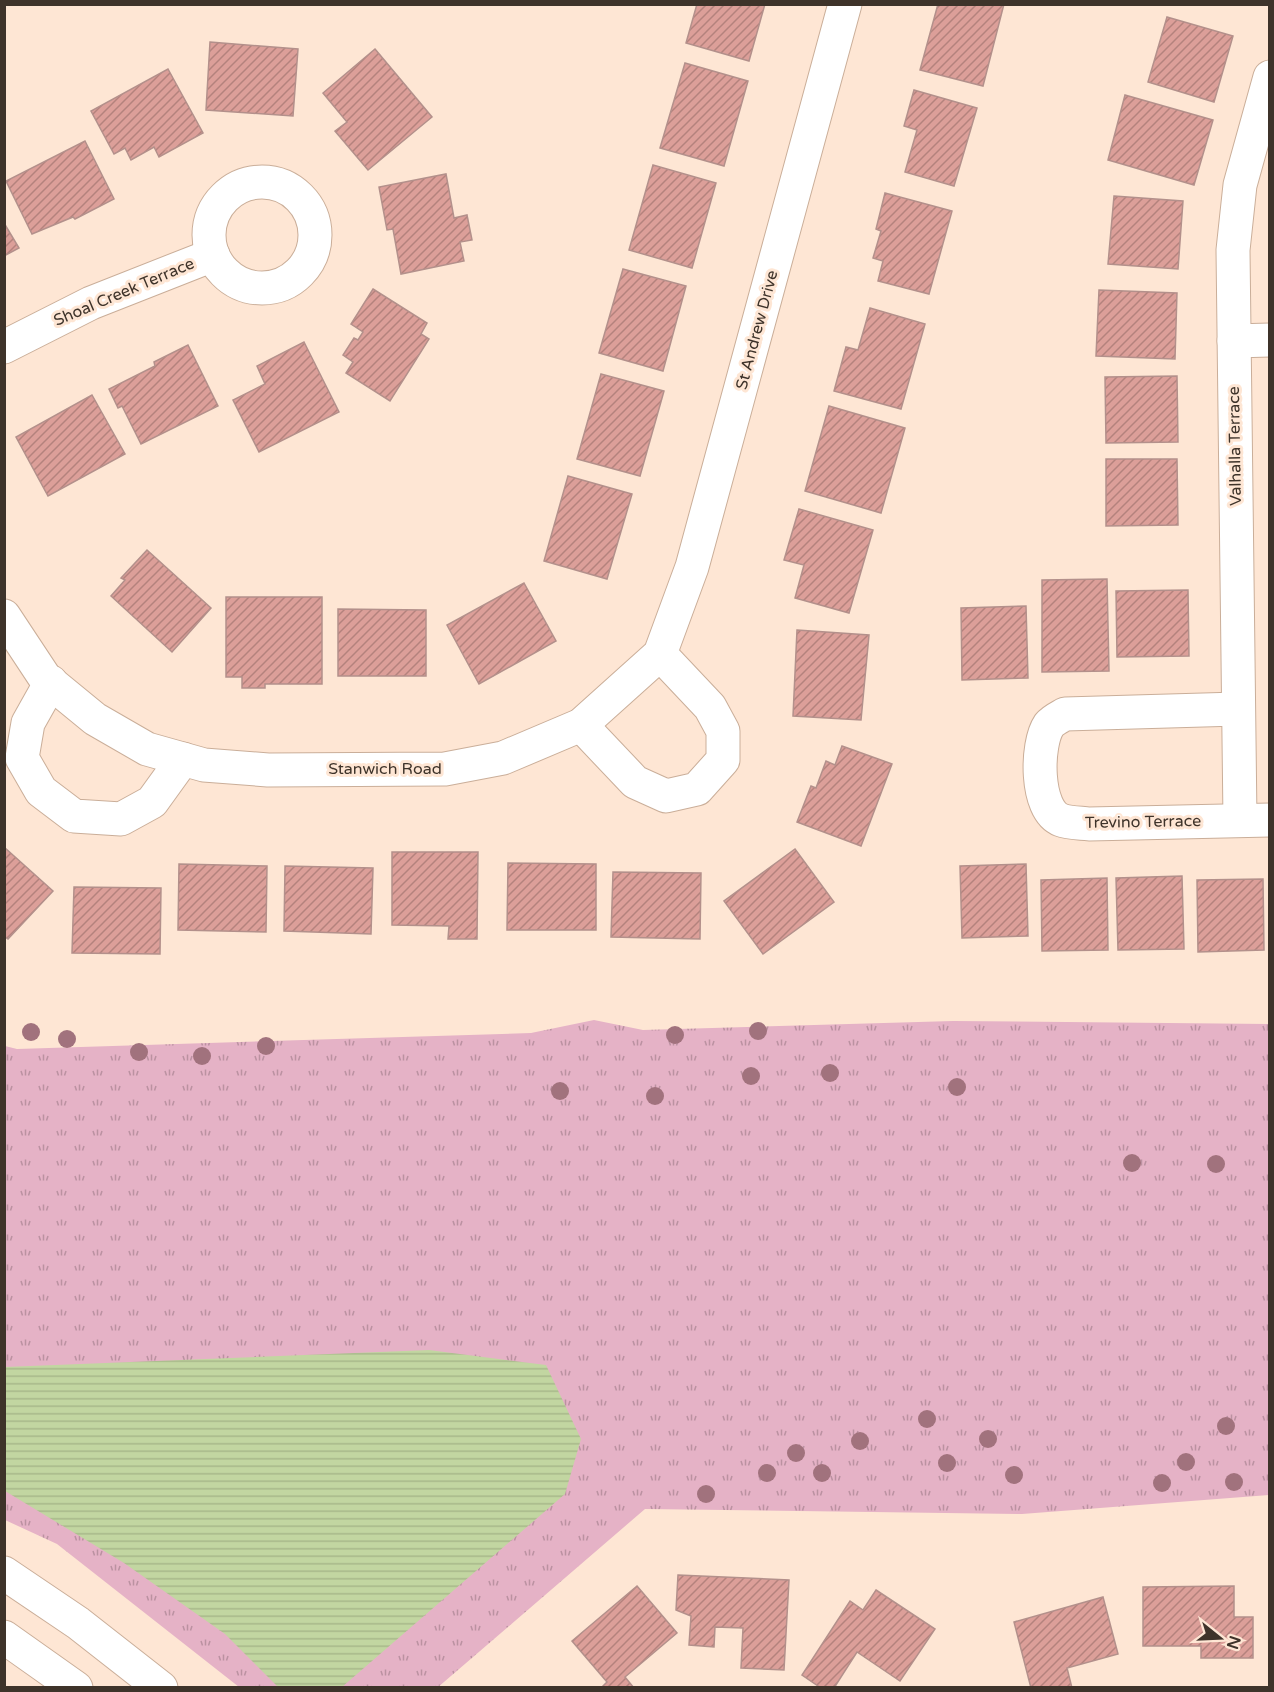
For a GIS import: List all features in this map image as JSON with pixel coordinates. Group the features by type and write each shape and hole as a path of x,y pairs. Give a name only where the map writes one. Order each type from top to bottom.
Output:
{"street":[{"name":"St Andrew Drive","path":"660,654 692,567 845,4"},
{"name":"Valhalla Terrace","path":"1255,820 1238,709 1233,250 1240,184 1269,76"},
{"name":"Shoal Creek Terrace","path":"4,347 92,303 213,255"},
{"path":"1234,341 1269,340"},
{"name":"Stanwich Road","path":"4,616 51,682 105,725 147,749 204,765 268,770 446,769 503,758 581,725 660,654"},
{"path":"581,725 635,782 666,796 697,789 723,760 723,731 711,707 660,654"},
{"path":"51,682 28,723 22,758 41,791 74,816 121,819 152,801 183,759"},
{"name":"Trevino Terrace","path":"1238,709 1065,714 1050,723 1044,736 1040,768 1042,795 1048,809 1060,820 1089,824 1255,820"},
{"path":"4,1573 78,1623 161,1688"},
{"path":"4,1637 76,1688"}],"green space":[{"path":"594,1020 643,1030 953,1021 1269,1024 1269,1495 1022,1514 645,1509 437,1688 239,1687 57,1544 5,1520 5,1046 17,1049 531,1033"}],"shaded area":[{"path":"429,1350 546,1365 581,1439 565,1494 342,1687 278,1687 225,1634 124,1563 5,1491 5,1367"}],"building":[{"path":"697,4 765,4 749,61 686,43"},
{"path":"938,4 1004,4 983,86 920,70"},
{"path":"1167,17 1233,36 1214,102 1148,82"},
{"path":"210,42 298,49 293,116 206,110"},
{"path":"375,49 432,117 368,170 335,131 347,122 323,93"},
{"path":"685,63 748,81 724,166 660,148"},
{"path":"168,69 203,133 159,157 154,147 131,160 125,148 114,154 91,111"},
{"path":"914,90 977,108 954,186 905,172 917,130 904,126"},
{"path":"1125,95 1213,120 1194,185 1108,160"},
{"path":"85,141 114,199 75,219 73,217 32,234 6,181"},
{"path":"653,165 716,183 692,268 629,250"},
{"path":"446,174 454,218 467,215 472,240 460,242 464,261 401,274 393,229 387,230 379,187"},
{"path":"885,193 952,211 929,294 878,281 883,261 873,258 881,231 876,229"},
{"path":"1114,196 1183,201 1178,269 1108,264"},
{"path":"4,223 19,248 4,256"},
{"path":"623,269 686,286 663,371 599,353"},
{"path":"373,289 427,323 421,334 429,339 390,401 346,373 353,362 343,355 354,338 358,340 363,332 351,324"},
{"path":"1099,290 1177,293 1175,359 1096,356"},
{"path":"870,308 925,324 901,409 834,391 846,347 858,350"},
{"path":"304,342 339,412 259,452 233,400 265,384 257,366"},
{"path":"188,345 218,406 141,444 122,406 118,408 109,389 155,366 154,362"},
{"path":"601,374 664,391 640,476 577,459"},
{"path":"1177,376 1178,442 1106,443 1105,377"},
{"path":"92,395 125,454 48,496 16,437"},
{"path":"829,406 905,428 881,513 805,491"},
{"path":"1106,459 1177,459 1178,525 1106,526"},
{"path":"568,476 632,494 607,579 544,561"},
{"path":"799,509 873,530 849,613 795,598 804,565 784,560"},
{"path":"147,550 211,608 172,652 111,596 125,580 121,578"},
{"path":"1107,579 1109,671 1042,672 1042,580"},
{"path":"524,583 556,641 479,684 447,625"},
{"path":"1188,590 1189,656 1117,657 1116,591"},
{"path":"226,597 322,597 322,684 265,684 265,688 242,688 242,677 226,677"},
{"path":"1026,606 1028,678 962,680 961,608"},
{"path":"338,609 426,610 426,676 338,676"},
{"path":"797,630 869,635 861,720 793,716"},
{"path":"842,746 892,764 861,846 797,822 811,786 816,788 826,761 835,765"},
{"path":"4,847 53,891 8,939 4,936"},
{"path":"795,849 834,902 763,954 724,901"},
{"path":"392,852 478,852 477,939 448,939 449,926 392,925"},
{"path":"508,863 596,864 596,930 507,930"},
{"path":"179,864 267,866 266,932 178,930"},
{"path":"1026,864 1028,936 962,938 960,866"},
{"path":"285,866 373,868 371,934 284,931"},
{"path":"613,872 701,873 700,939 611,937"},
{"path":"1182,876 1184,949 1118,950 1116,878"},
{"path":"1107,878 1108,950 1042,951 1041,880"},
{"path":"1263,879 1264,950 1198,952 1197,880"},
{"path":"74,887 161,888 160,954 72,953"},
{"path":"678,1575 789,1580 784,1670 741,1668 743,1628 715,1627 714,1647 689,1645 691,1616 676,1610"},
{"path":"637,1586 677,1633 625,1677 634,1688 601,1688 607,1682 572,1641"},
{"path":"1234,1586 1234,1617 1253,1617 1253,1658 1201,1658 1201,1646 1143,1646 1143,1587"},
{"path":"876,1590 935,1629 900,1681 857,1652 834,1688 821,1688 802,1675 850,1601 863,1610"},
{"path":"1103,1597 1118,1654 1067,1668 1072,1688 1031,1688 1014,1622"}]}
